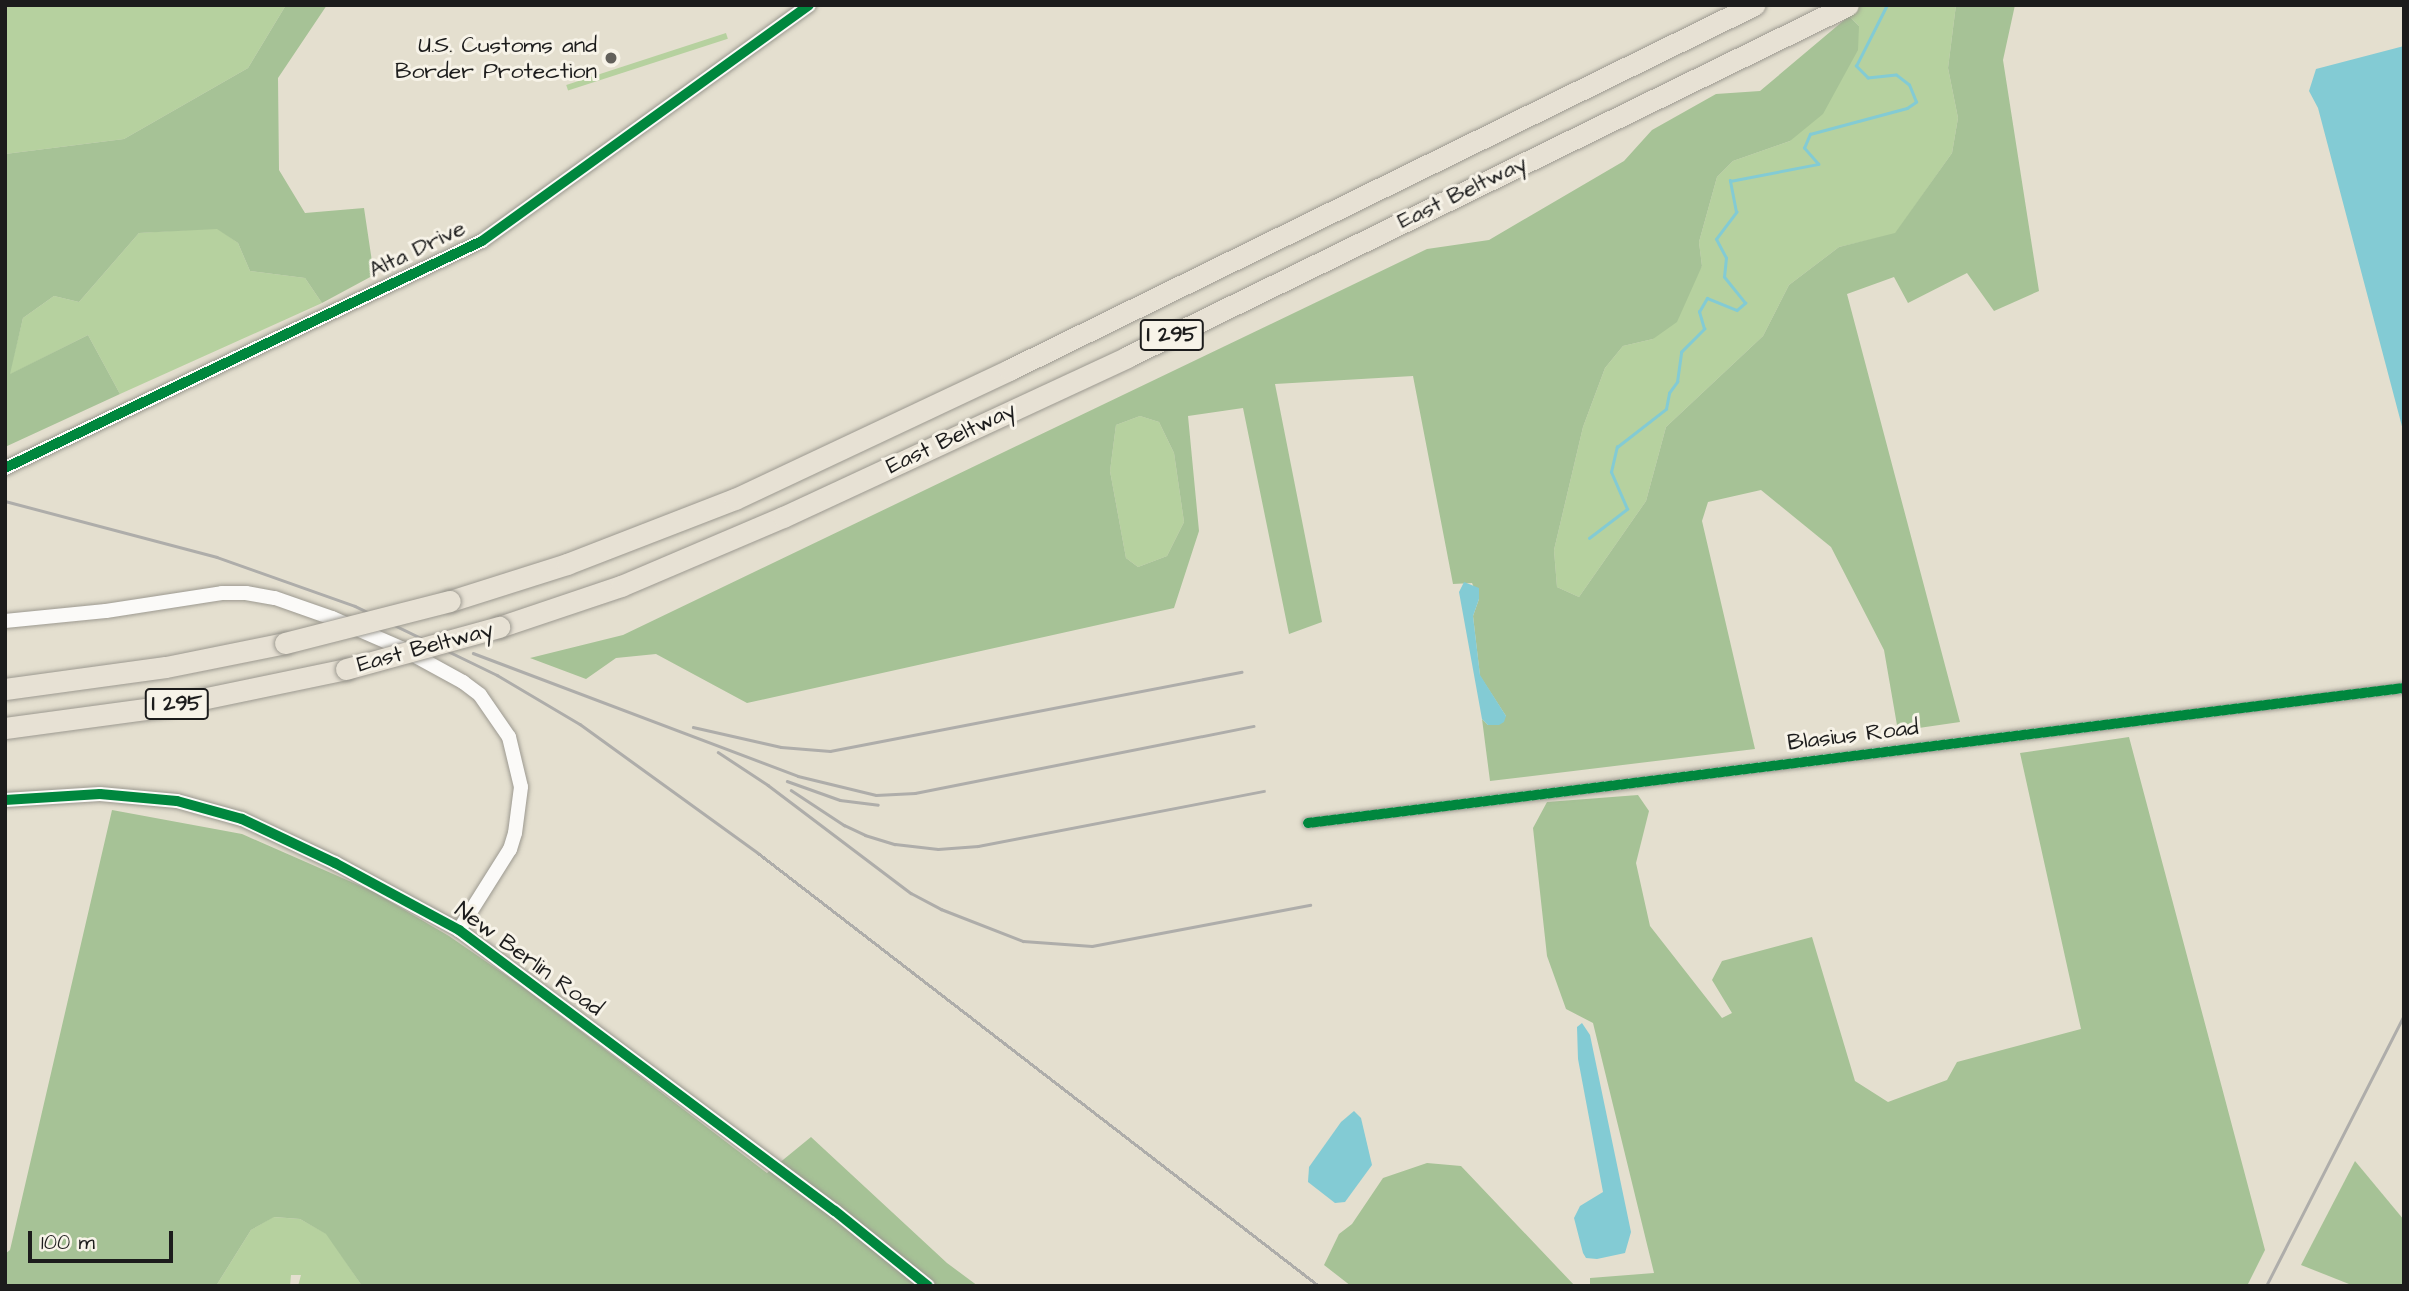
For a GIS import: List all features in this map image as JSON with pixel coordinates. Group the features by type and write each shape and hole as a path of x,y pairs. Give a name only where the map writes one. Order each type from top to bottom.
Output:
{"highway":[{"name":"East Beltway","path":"9,688 166,667 285,643 450,601 567,564 735,499 1009,370 1754,5"},
{"name":"East Beltway","path":"5,728 192,702 346,669 499,627 621,586 795,511 1126,357 1840,9"},
{"path":"5,733 67,721"}],"street":[{"name":"Alta Drive","path":"5,468 482,242 809,5"},
{"name":"New Berlin Road","path":"5,621 106,611 222,593 246,593 275,598 331,618 401,648 463,682 480,695 509,737 517,760 521,787 516,833 510,849 459,930"},
{"name":"Blasius Road","path":"1308,823 2404,688"},
{"name":"New Berlin Road","path":"5,800 127,794 207,808 266,830 324,858 459,930 824,1203 928,1286"}],"green space":[{"path":"5,5 286,5 248,68 124,139 5,154"},
{"path":"286,5 327,5 278,78 279,170 305,213 364,208 374,275 322,303 305,278 250,271 238,243 217,229 139,233 79,302 54,296 23,318 10,374 88,335 120,394 5,447 5,154 124,139 248,68"},
{"path":"1838,5 1956,5 1948,68 1958,118 1952,153 1895,234 1839,247 1789,285 1763,336 1666,427 1646,501 1579,597 1557,587 1554,550 1583,427 1605,368 1623,346 1653,339 1702,266 1699,242 1717,177 1733,161 1790,141 1859,26"},
{"path":"1956,5 2015,5 2003,60 2039,291 1994,311 1967,273 1908,303 1894,277 1847,294 1960,722 1898,731 1884,650 1831,547 1761,490 1708,502 1702,521 1755,749 1490,781 1482,719 1488,725 1506,716 1480,676 1473,616 1479,599 1472,583 1453,584 1413,376 1275,384 1322,622 1289,634 1243,408 1188,416 1199,531 1174,608 747,703 656,654 616,658 586,679 530,658 623,635 1427,249 1489,240 1624,161 1652,130 1716,94 1760,91 1849,16 1859,26 1858,50 1823,114 1790,141 1733,161 1717,177 1699,242 1702,266 1677,322 1653,339 1623,346 1605,368 1583,427 1554,550 1557,587 1579,597 1646,501 1666,427 1763,336 1789,285 1839,247 1895,233 1952,153 1958,118 1948,68","holes":["1140,416 1159,422 1174,453 1184,522 1167,556 1138,567 1126,558 1110,471 1116,425"]},
{"path":"726,33 728,39 568,91 566,85"},
{"path":"217,228 238,243 250,271 305,278 322,303 120,394 88,335 9,375 23,318 54,296 79,302 139,233"},
{"path":"1140,416 1159,422 1174,453 1184,522 1167,556 1138,567 1126,558 1110,471 1116,425"},
{"path":"2129,737 2265,1250 2247,1286 1590,1286 1590,1278 1654,1273 1593,1023 1566,1009 1547,956 1533,828 1547,802 1638,795 1649,811 1636,863 1650,926 1722,1018 1732,1013 1712,980 1722,961 1812,937 1855,1081 1888,1102 1947,1080 1957,1062 2081,1029 2020,753"},
{"path":"112,810 242,834 372,891 449,936 523,987 767,1173 811,1137 947,1263 978,1286 362,1286 326,1234 300,1219 274,1217 251,1230 216,1286 5,1286 5,1254 10,1250"},
{"path":"2355,1161 2404,1220 2404,1286 2354,1286 2301,1265"},
{"path":"1427,1163 1461,1166 1575,1286 1351,1286 1324,1265 1339,1234 1352,1224 1383,1178"},
{"path":"273,1217 300,1219 327,1234 362,1286 298,1286 301,1275 291,1275 290,1286 216,1286 251,1230"}],"water":[{"path":"2404,46 2404,434 2318,108 2309,91 2316,69"},
{"path":"1464,582 1479,588 1479,599 1473,616 1480,675 1506,716 1504,722 1499,725 1488,725 1482,719 1459,592"},
{"path":"1582,1023 1590,1035 1631,1232 1625,1253 1597,1259 1586,1258 1583,1253 1574,1218 1580,1206 1603,1192 1578,1059 1577,1027"},
{"path":"1354,1111 1361,1118 1372,1165 1345,1202 1335,1203 1308,1182 1309,1167 1341,1122"}],"waterway":[{"path":"1589,538 1627,509 1611,472 1617,447 1666,409 1669,393 1677,382 1681,352 1704,329 1699,312 1707,298 1737,310 1745,303 1724,277 1726,258 1716,239 1736,212 1730,181 1818,164 1804,148 1810,134 1907,108 1916,102 1909,85 1896,75 1868,78 1856,66 1887,5"}],"railway":[{"path":"5,501 217,557 355,606 497,675 580,724 758,853 1319,1286"},
{"path":"473,653 798,776 876,795 915,793 1253,726"},
{"path":"693,727 781,747 830,751 1241,672"},
{"path":"718,752 768,785 911,893 941,909 1023,941 1092,946 1310,905"},
{"path":"787,781 840,800 878,805"},
{"path":"791,790 844,825 865,835 895,844 938,849 978,846 1264,791"},
{"path":"2266,1286 2404,1015"}],"cycle path":[{"path":"5,468 482,241 809,5"},
{"path":"1308,823 2404,688"},
{"path":"5,800 100,794 177,801 242,819 335,863 459,930 835,1211 928,1286"}],"place":[{"name":"U.S. Customs and Border Protection","path":"611,58"}]}
